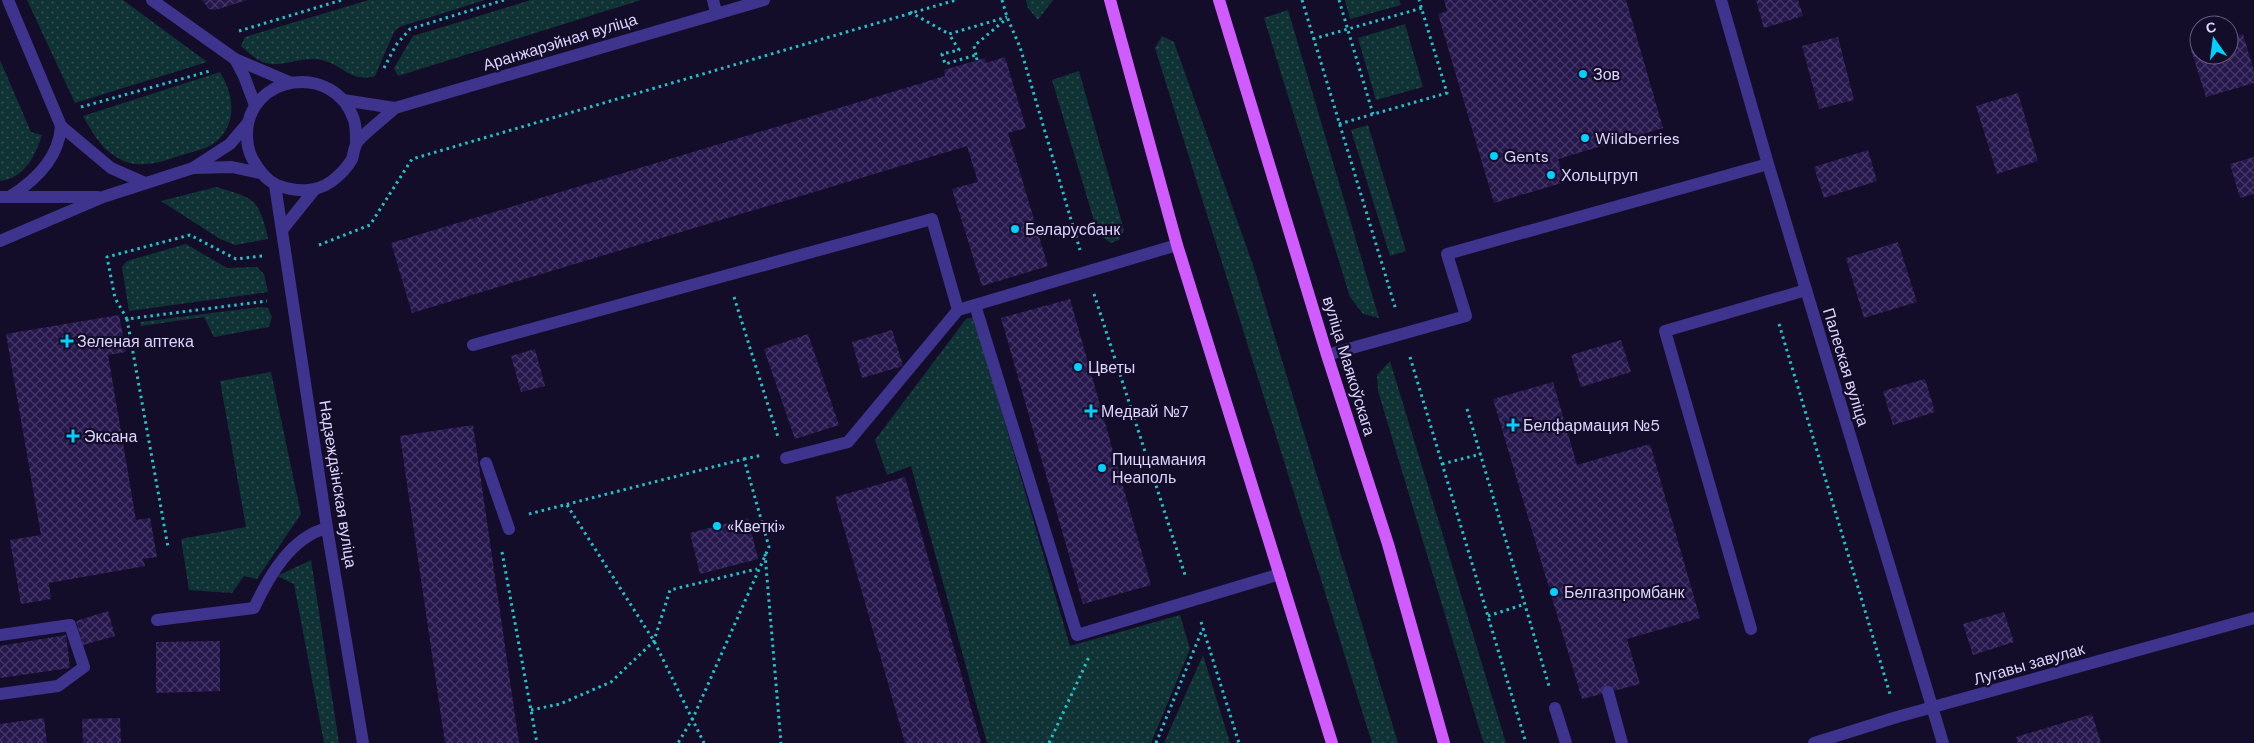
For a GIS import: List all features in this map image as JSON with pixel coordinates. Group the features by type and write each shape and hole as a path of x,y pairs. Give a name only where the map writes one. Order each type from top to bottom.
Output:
{"main road":[{"path":"1110,0 1177,245 1332,743"},
{"name":"вуліца Маякоўскага","path":"1219,0 1327,355 1388,544 1444,743"}],"street":[{"path":"4,197 31,182 42,171 61,137 61,126 8,0"},
{"path":"152,0 235,60 289,82"},
{"name":"Аранжарэйная вуліца","path":"356,142 395,108 714,6 764,0"},
{"name":"Палеская вуліца","path":"1722,0 1768,164 1942,743"},
{"path":"235,60 244,76 255,105"},
{"name":"Аранжарэйная вуліца","path":"309,81 328,87 343,100 354,120 356,142 352,158 343,172 330,183 315,190 294,190 275,185 260,173 247,150 247,124 255,105 270,90 289,82 309,81"},
{"name":"Аранжарэйная вуліца","path":"343,100 395,108"},
{"path":"194,168 230,144 247,124"},
{"path":"61,126 111,168 145,183"},
{"path":"1327,355 1466,316 1447,254 1768,164"},
{"path":"0,241 103,197 194,168 232,167 260,173"},
{"name":"Надзеждзінская вуліца","path":"275,185 327,528 363,743"},
{"path":"282,230 315,190"},
{"path":"4,197 103,197"},
{"path":"473,345 932,219 958,310"},
{"path":"786,458 848,442 958,310 1177,245"},
{"path":"1751,629 1665,331 1806,290"},
{"path":"975,305 1077,635 1280,574"},
{"path":"486,463 507,525"},
{"path":"157,620 254,608 267,581 298,543 313,532 327,528"},
{"name":"Лугавы завулак","path":"1814,743 1896,717 2254,618"},
{"path":"0,635 70,624 84,667 58,686 0,694"},
{"path":"1608,692 1622,743"},
{"path":"1555,708 1566,743"}],"path":[{"path":"238,31 342,0"},
{"path":"384,68 396,45 410,29 504,0"},
{"path":"319,245 370,225 412,159 956,0"},
{"path":"1002,0 1007,18 1020,47 1087,272 1239,743"},
{"path":"1302,0 1526,743"},
{"path":"1339,0 1373,114"},
{"path":"1339,124 1447,93 1419,0"},
{"path":"1314,39 1422,8"},
{"path":"910,12 949,34 959,50 942,54 945,64 977,58 974,46 1007,18"},
{"path":"949,34 1007,18"},
{"path":"81,107 210,71"},
{"path":"168,547 127,319 115,298 107,257 190,235 236,259 264,256"},
{"path":"727,275 779,441"},
{"path":"1772,299 1896,717"},
{"path":"127,319 271,300"},
{"path":"1467,409 1555,708"},
{"path":"507,525 567,505 773,452"},
{"path":"1442,464 1481,454"},
{"path":"678,743 693,718 757,569 769,547 744,459"},
{"path":"567,505 654,641 704,743"},
{"path":"502,548 537,743"},
{"path":"765,554 780,743"},
{"path":"531,710 560,704 612,682 654,641 670,590 757,569"},
{"path":"1488,616 1525,604"},
{"path":"1156,743 1203,628"},
{"path":"1049,743 1080,675"}],"green space":[{"path":"27,0 123,0 207,62 75,103"},
{"path":"369,0 485,0 399,27 394,32 375,76 367,78 354,76 322,60 307,59 270,64 254,57 241,46 245,37"},
{"path":"531,0 641,0 398,76 394,68 413,36"},
{"path":"1026,0 1053,0 1038,20 1028,8"},
{"path":"1345,0 1399,0 1401,5 1350,19"},
{"path":"1288,10 1379,318 1363,314 1350,297 1264,18"},
{"path":"1405,24 1423,87 1376,100 1358,38"},
{"path":"1162,36 1174,42 1254,268 1398,743 1372,743 1155,48"},
{"path":"0,60 31,132 42,135 28,165 16,176 0,181"},
{"path":"1079,71 1124,230 1119,240 1111,243 1098,234 1052,80"},
{"path":"220,72 230,98 231,116 229,124 218,140 200,150 156,163 140,164 124,161 105,149 83,116"},
{"path":"1368,125 1406,251 1390,256 1351,130"},
{"path":"216,187 239,194 253,202 262,216 268,239 235,245 220,239 161,201"},
{"path":"186,244 227,268 257,267 264,274 268,292 129,311 122,267 127,261"},
{"path":"261,307 268,308 272,317 269,327 214,337 204,317 141,326 140,322"},
{"path":"974,317 1070,646 1180,615 1190,649 1151,743 987,743 911,466 887,475 875,440 966,319"},
{"path":"1390,361 1506,743 1484,743 1482,738 1378,391 1377,375"},
{"path":"271,372 301,514 257,579 244,576 232,593 189,590 181,539 246,527 220,381"},
{"path":"311,560 339,743 324,743 294,584 277,576"},
{"path":"1203,655 1230,743 1164,743"}],"building":[{"path":"202,0 247,0 215,10 209,9"},
{"path":"1444,0 1626,0 1663,128 1558,159 1565,182 1494,203 1438,14 1447,11"},
{"path":"1756,0 1798,0 1803,16 1764,28"},
{"path":"2243,34 2254,71 2254,83 2206,97 2196,65 2239,65 2239,35"},
{"path":"1838,37 1854,100 1819,109 1802,46"},
{"path":"1005,57 1026,128 1008,133 1048,266 982,286 952,189 978,182 967,146 412,313 391,243 945,76 944,70 985,58 986,63"},
{"path":"2018,93 2038,161 1997,174 1976,106"},
{"path":"1868,150 1877,181 1824,198 1814,167"},
{"path":"2254,157 2254,194 2240,198 2230,164"},
{"path":"1898,242 1917,302 1864,318 1846,258"},
{"path":"1070,299 1151,585 1083,604 1001,318"},
{"name":"Эксана","path":"119,315 126,352 108,355 136,520 150,518 157,557 143,559 145,566 49,583 51,599 21,604 10,540 41,535 6,334"},
{"path":"892,330 903,366 862,378 852,342"},
{"path":"808,334 839,425 795,439 764,349"},
{"path":"1621,340 1631,372 1581,387 1571,355"},
{"path":"535,349 545,386 521,392 511,356"},
{"path":"1925,379 1935,412 1893,425 1883,391"},
{"path":"1553,382 1577,465 1650,444 1700,618 1627,639 1640,684 1582,699 1493,399"},
{"path":"473,425 519,743 445,743 400,436"},
{"path":"905,477 981,743 905,743 835,497"},
{"path":"748,518 758,559 700,574 690,533"},
{"path":"108,611 115,636 83,645 76,621"},
{"path":"2004,612 2014,642 1973,655 1963,624"},
{"path":"66,635 70,668 0,678 0,646"},
{"path":"220,641 220,691 156,693 156,642"},
{"path":"2092,714 2101,743 2018,743 2016,737"},
{"path":"44,718 47,743 0,743 0,724"},
{"path":"120,718 121,743 83,743 82,719"}],"place":[{"name":"Зов","path":"1583,74"},
{"name":"Wildberries","path":"1585,138"},
{"name":"Gents","path":"1494,156"},
{"name":"Хольцгруп","path":"1551,175"},
{"name":"Беларусбанк","path":"1015,229"},
{"name":"Зеленая аптека","path":"67,341"},
{"name":"Цветы","path":"1078,367"},
{"name":"Медвай №7","path":"1091,411"},
{"name":"Белфармация №5","path":"1513,425"},
{"name":"Эксана","path":"73,436"},
{"name":"Пиццамания Неаполь","path":"1102,468"},
{"name":"«Кветкі»","path":"717,526"},
{"name":"Белгазпромбанк","path":"1554,592"}]}
